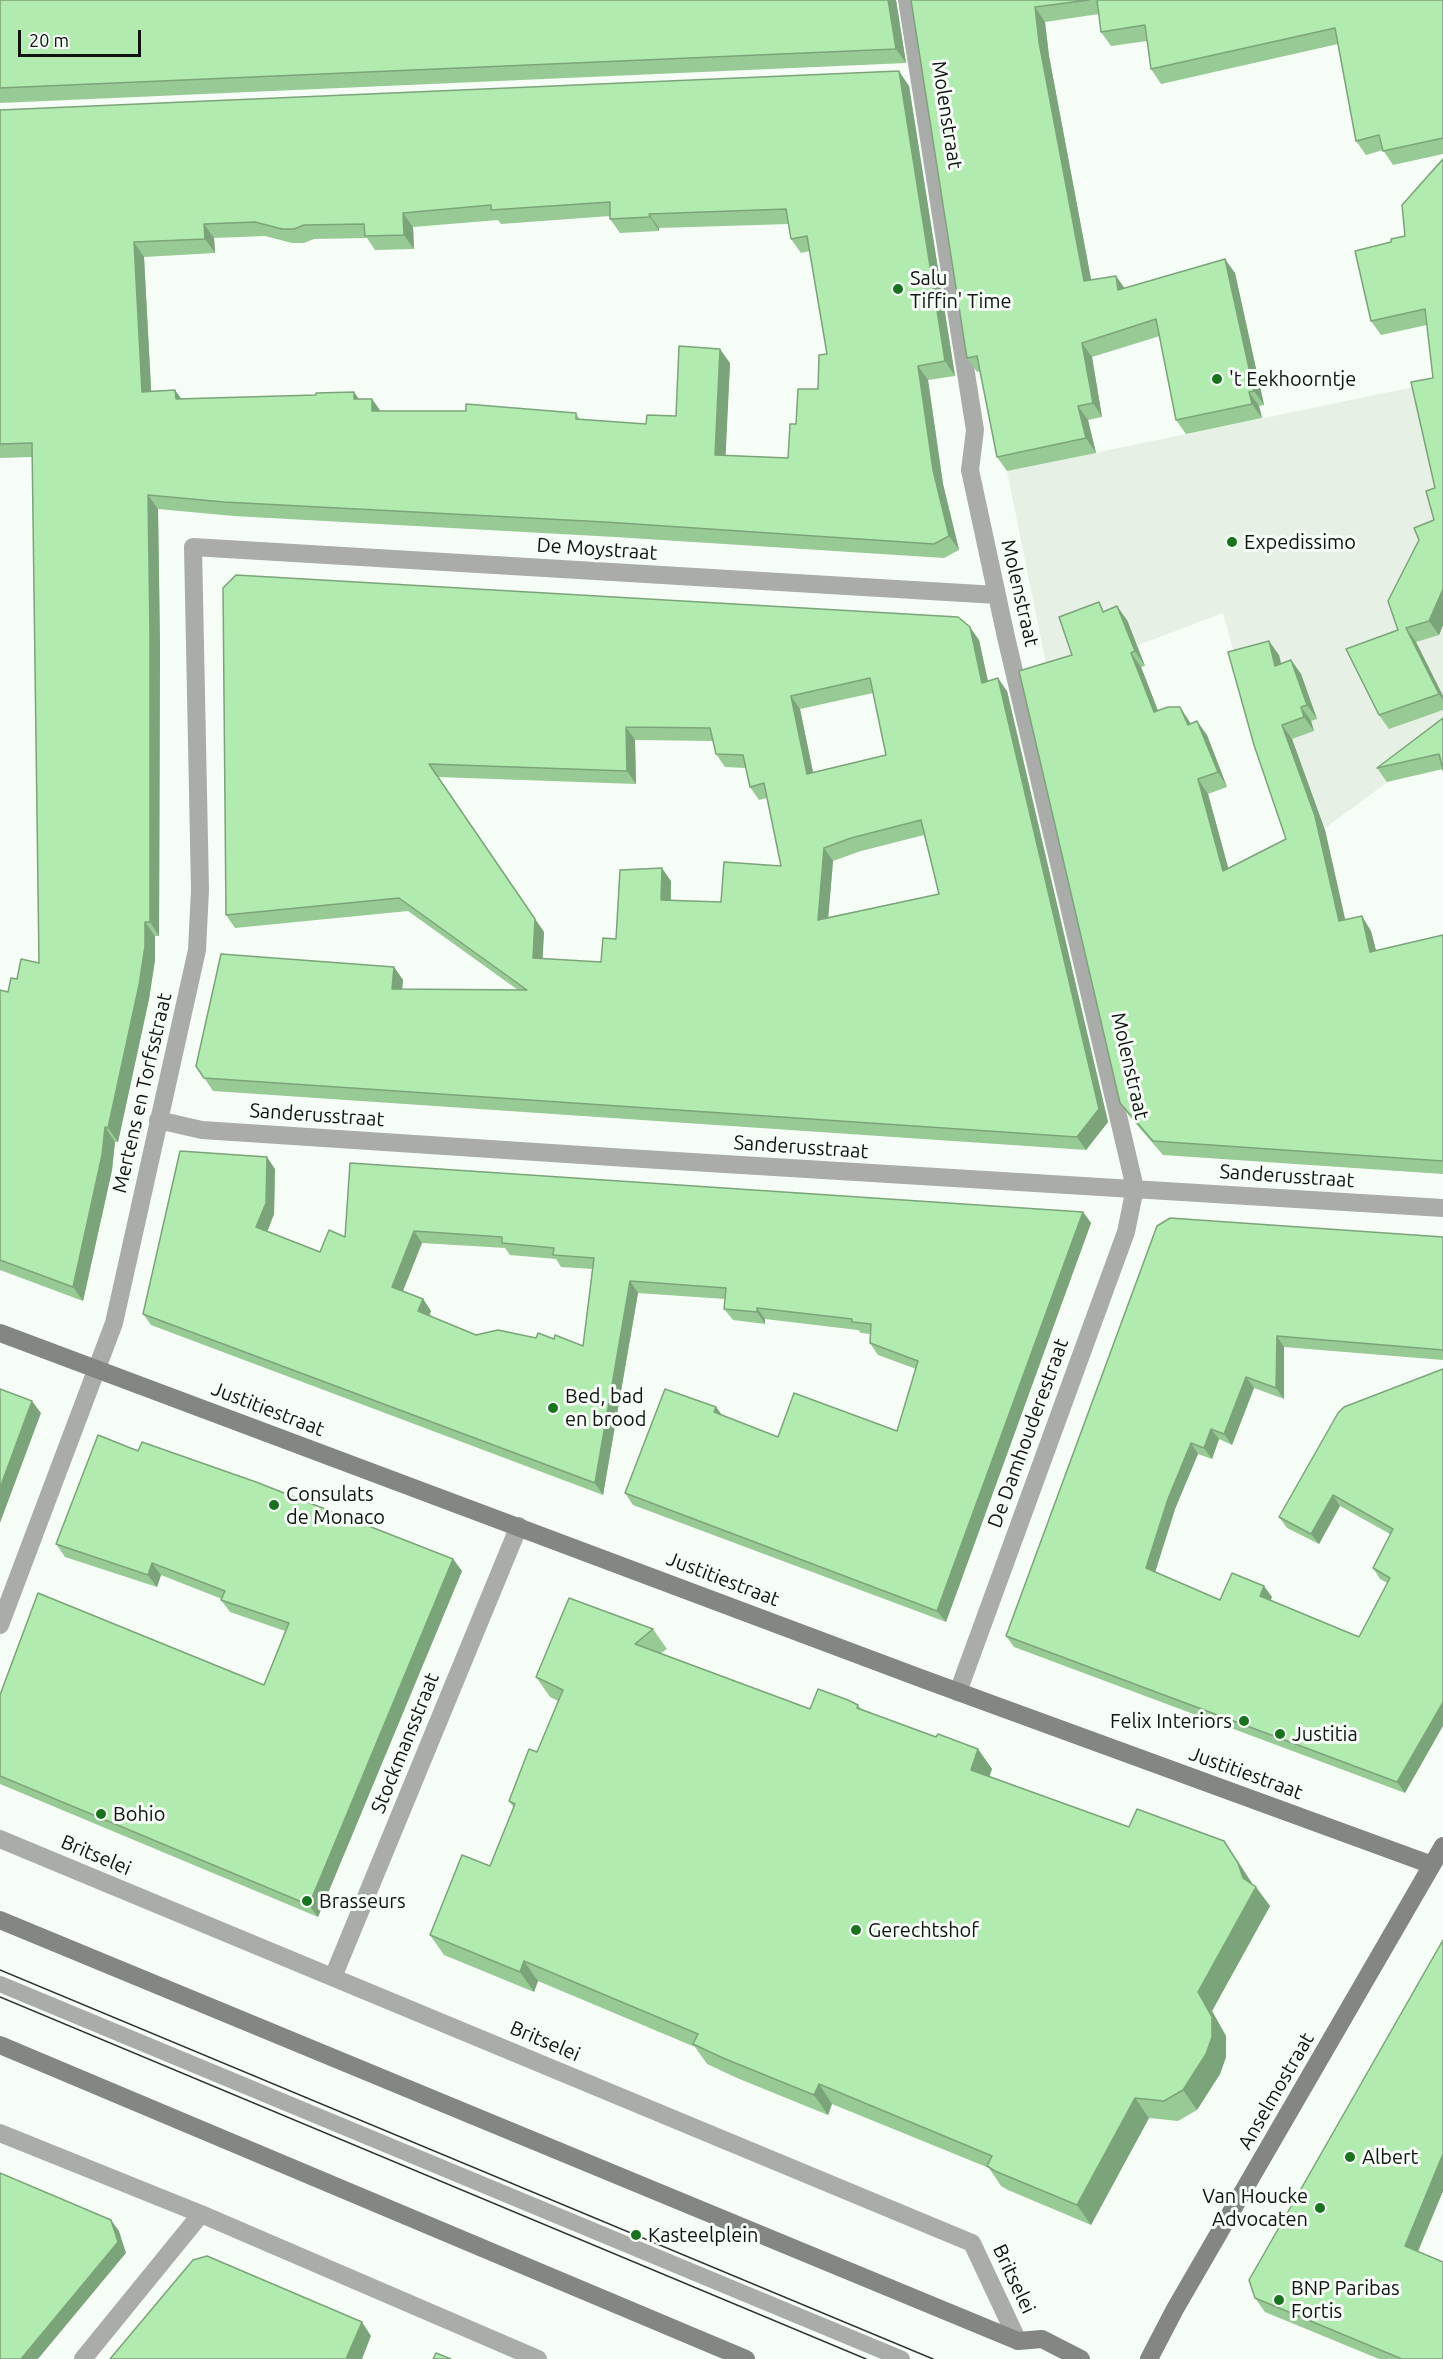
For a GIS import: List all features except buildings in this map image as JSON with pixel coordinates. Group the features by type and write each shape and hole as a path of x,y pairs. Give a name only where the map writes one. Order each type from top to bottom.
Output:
{"street":[{"name":"Molenstraat","path":"907,0 912,75 975,430 970,470 1135,1188"},
{"name":"De Moystraat","path":"193,547 997,595"},
{"name":"Mertens en Torfsstraat","path":"0,1625 114,1323 197,950 200,890 193,547"},
{"name":"Sanderusstraat","path":"158,1120 202,1130 1443,1208"},
{"name":"De Damhouderestraat","path":"958,1692 1126,1232 1135,1188"},
{"name":"Justitiestraat","path":"0,1333 958,1692 1437,1867"},
{"name":"Stockmansstraat","path":"333,1977 519,1526"},
{"name":"Britselei","path":"0,1839 972,2243 1018,2341"},
{"name":"Anselmostraat","path":"1149,2359 1175,2309 1437,1867 1443,1845"},
{"name":"Britselei","path":"0,1920 1018,2341 1042,2339 1081,2359"},
{"path":"0,2045 746,2359"},
{"path":"0,2133 201,2214 538,2359"},
{"path":"83,2359 201,2214"}],"lane":[{"path":"0,1984 902,2359"}],"shaded area":[{"name":"Expedissimo","path":"1443,381 1443,749 1408,767 1325,828 1277,701 1250,711 1223,613 1049,679 1007,471"}],"tram line":[{"path":"0,1970 933,2359"},
{"path":"0,1997 866,2359"}],"place":[{"name":"Salu Tiffin' Time","path":"898,289"},
{"name":"'t Eekhoorntje","path":"1217,379"},
{"name":"Expedissimo","path":"1232,542"},
{"name":"Bed, bad en brood","path":"553,1408"},
{"name":"Consulats de Monaco","path":"274,1505"},
{"name":"Felix Interiors","path":"1244,1721"},
{"name":"Justitia","path":"1280,1734"},
{"name":"Bohio","path":"101,1814"},
{"name":"Brasseurs","path":"307,1901"},
{"name":"Gerechtshof","path":"856,1930"},
{"name":"Albert","path":"1350,2157"},
{"name":"Van Houcke Advocaten","path":"1320,2208"},
{"name":"Kasteelplein","path":"636,2235"},
{"name":"BNP Paribas Fortis","path":"1279,2300"}]}
